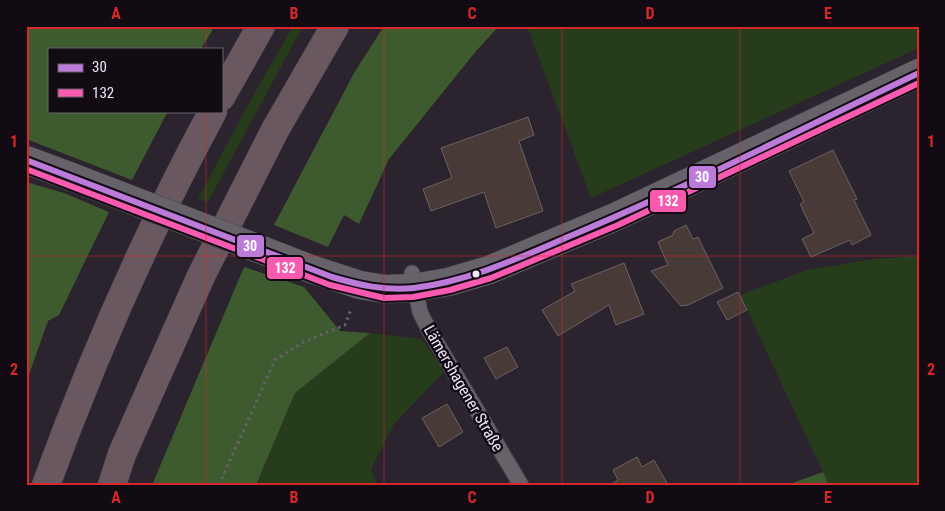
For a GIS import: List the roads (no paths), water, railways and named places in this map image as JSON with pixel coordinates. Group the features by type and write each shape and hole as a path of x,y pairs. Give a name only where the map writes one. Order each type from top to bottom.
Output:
{"highway":[{"path":"222,95 260,26"},
{"path":"112,485 122,454 200,276 274,130 336,26"},
{"path":"46,485 120,299 158,218 212,112"}],"main road":[{"path":"26,160 311,269 360,285 386,289 412,281 448,282 489,270 573,236 919,73"}],"lane":[{"name":"Lämershagener Straße","path":"412,281 420,312 429,330 521,485"}]}
